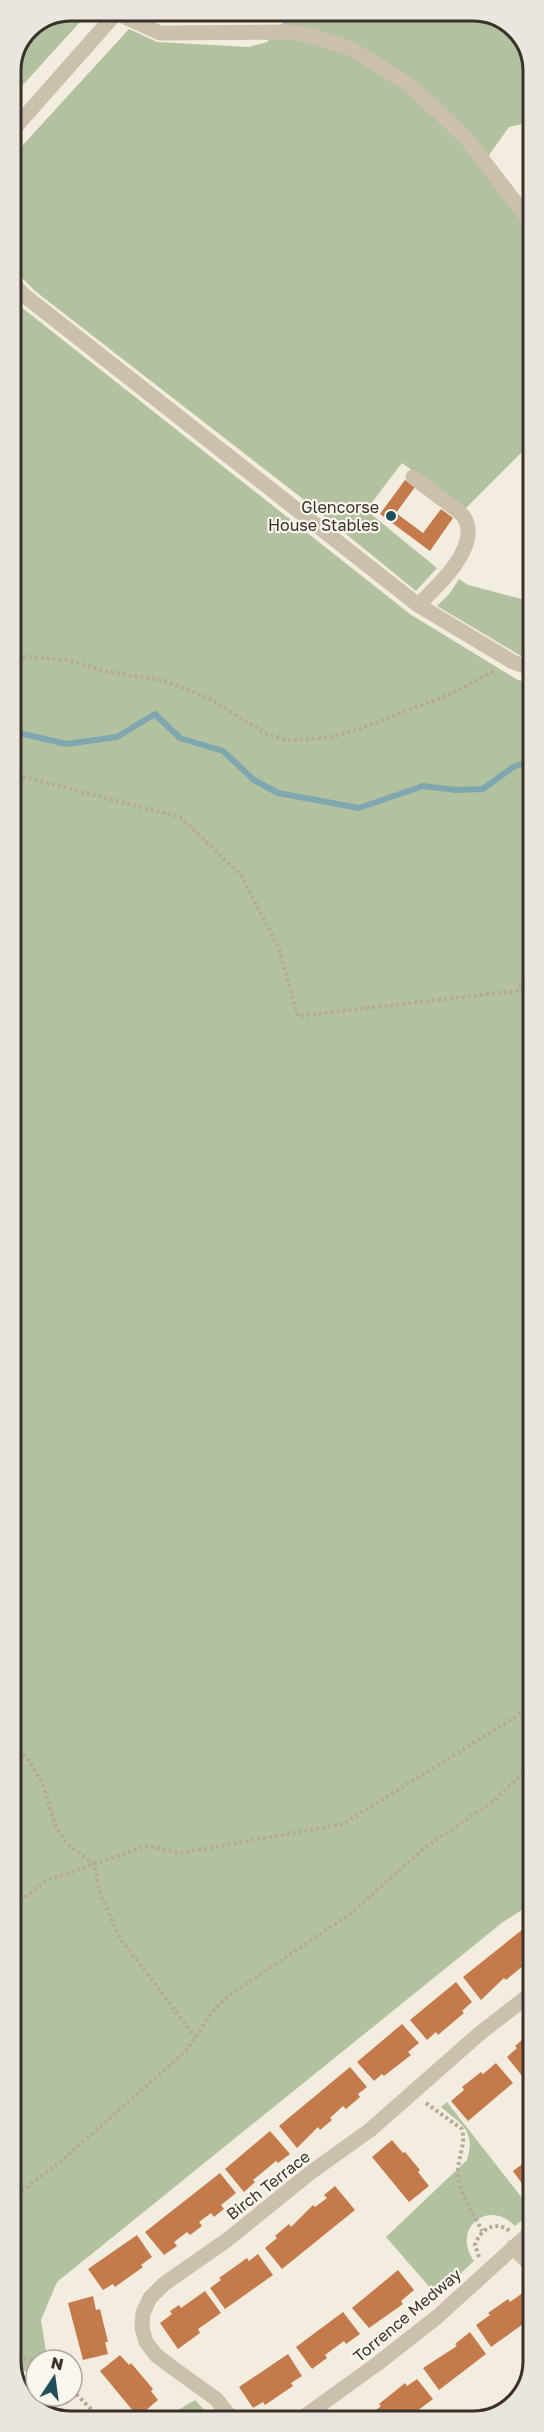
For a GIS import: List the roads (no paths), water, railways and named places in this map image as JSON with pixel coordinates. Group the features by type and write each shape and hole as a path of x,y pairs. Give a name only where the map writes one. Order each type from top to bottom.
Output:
{"street":[{"path":"21,120 109,21"},
{"path":"135,21 160,33 285,32 309,35 352,49 411,86 466,138 523,206"},
{"path":"21,292 418,605 513,662 523,666"},
{"path":"413,477 464,517 469,538 458,561 437,587 418,605"},
{"name":"Birch Terrace","path":"226,2411 216,2399 162,2360 146,2342 142,2328 143,2313 150,2298 164,2284 227,2240 310,2173 370,2130 479,2034 523,2000"},
{"name":"Torrence Medway","path":"312,2411 377,2364 436,2317 523,2239"}],"waterway":[{"path":"21,733 66,744 117,737 155,714 180,738 223,751 254,780 278,793 359,808 423,786 456,790 483,789 513,767 523,764"}],"place":[{"name":"Glencorse House Stables","path":"391,516"}]}
